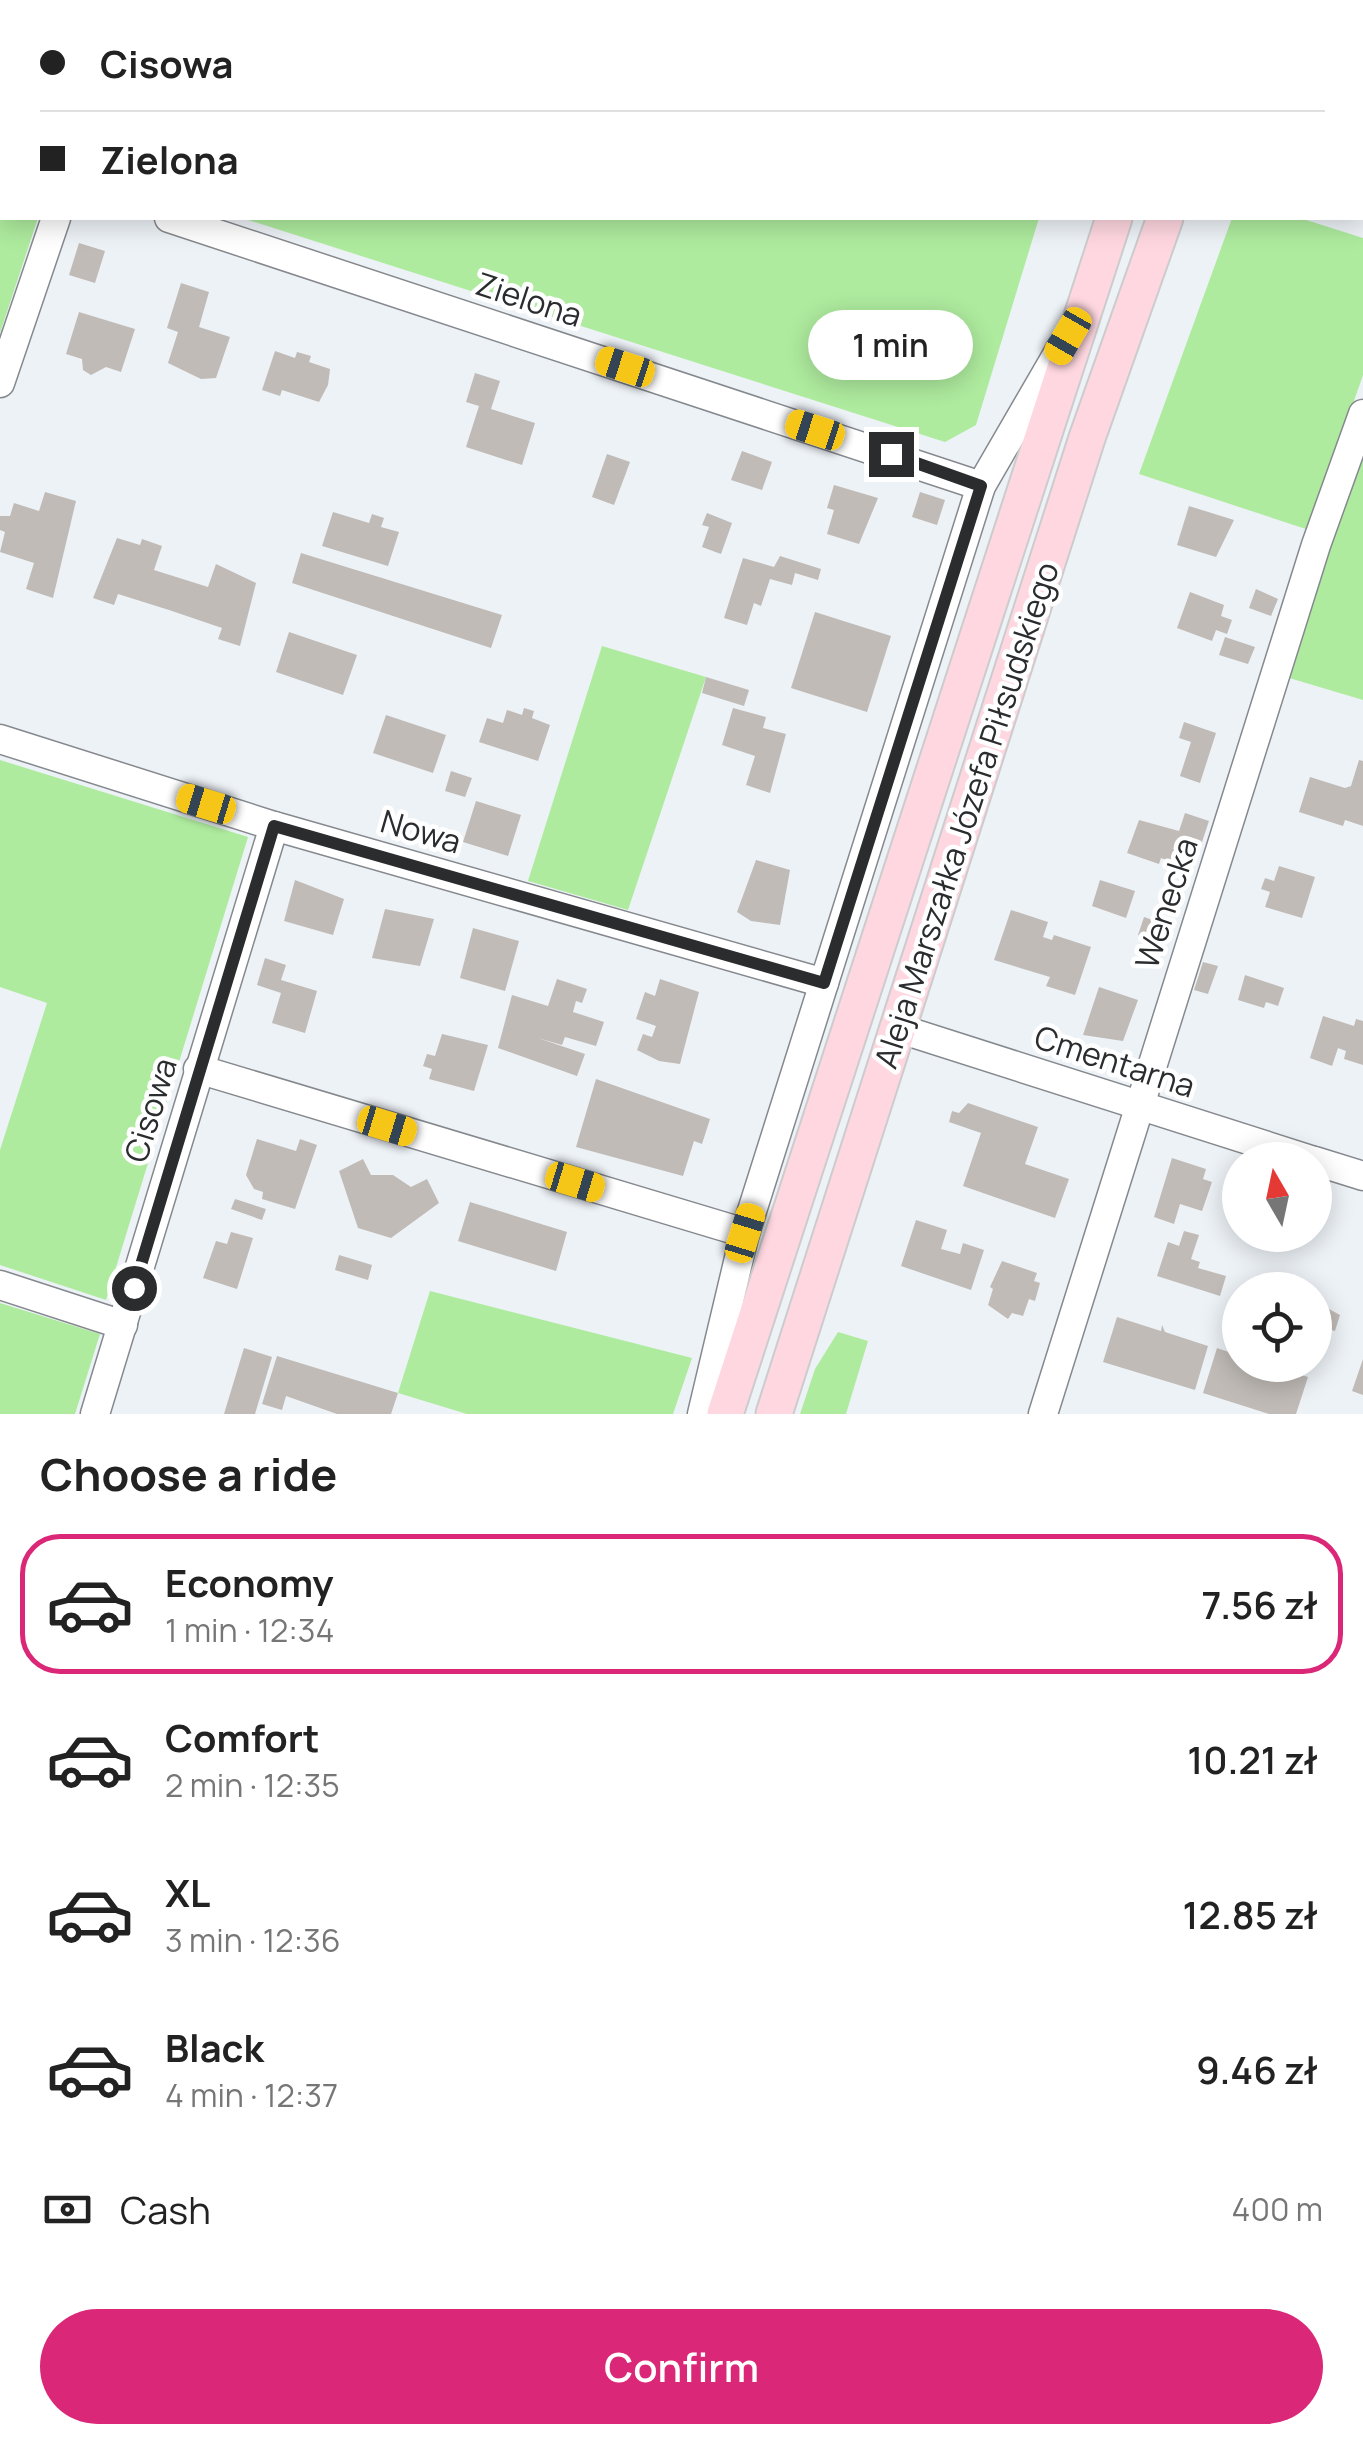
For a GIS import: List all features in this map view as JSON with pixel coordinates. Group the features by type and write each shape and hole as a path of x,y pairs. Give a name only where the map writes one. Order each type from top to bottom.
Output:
{"main road":[{"name":"Aleja Marszałka Józefa Piłsudskiego","path":"725,1414 1113,220"},
{"name":"Aleja Marszałka Józefa Piłsudskiego","path":"774,1414 1087,438 1164,220"}],"street":[{"path":"0,382 55,220"},
{"name":"Zielona","path":"175,220 981,486"},
{"path":"702,1414 745,1233 981,486 1085,306"},
{"name":"Wenecka","path":"1043,1414 1316,544 1363,414"},
{"name":"Nowa","path":"0,739 274,826 824,983"},
{"name":"Cisowa","path":"95,1414 274,826"},
{"name":"Cmentarna","path":"897,1028 1254,1142"},
{"path":"198,1069 745,1233"},
{"name":"Cmentarna","path":"1332,1167 1363,1176"},
{"path":"0,1285 122,1325"}],"green space":[{"path":"0,220 37,220 0,333"},
{"path":"248,220 1038,220 976,425 945,442"},
{"path":"1231,220 1306,220 1363,238 1363,375 1309,530 1139,474"},
{"path":"1363,450 1363,700 1286,677"},
{"path":"602,646 706,677 628,910 528,881"},
{"path":"0,760 248,837 106,1300 0,1265 0,1150 47,1003 0,987"},
{"path":"430,1291 692,1358 673,1414 467,1414 398,1393"},
{"path":"0,1303 100,1334 75,1414 0,1414"},
{"path":"838,1332 868,1341 846,1414 800,1414 815,1369"}],"building":[{"path":"79,243 105,251 95,283 69,275"},
{"path":"181,283 209,292 199,327 230,337 216,378 201,379 168,363 178,332 167,328"},
{"path":"79,312 135,329 121,372 106,367 91,375 83,370 82,359 66,354"},
{"path":"275,351 295,358 297,352 311,356 309,362 330,369 328,385 319,402 282,390 280,396 262,390"},
{"path":"475,373 500,381 491,409 535,423 522,465 466,447 479,406 466,402"},
{"path":"742,451 772,462 762,490 731,480"},
{"path":"607,454 630,462 614,505 592,497"},
{"path":"834,485 878,498 859,544 827,534 834,510 827,508"},
{"path":"45,492 76,501 53,598 26,589 34,563 0,552 5,532 0,530 0,516 10,516 14,503 39,511"},
{"path":"920,492 945,500 937,525 912,517"},
{"path":"1189,506 1234,520 1216,557 1177,545"},
{"path":"333,512 369,523 372,514 384,518 381,527 399,532 388,566 322,546"},
{"path":"707,513 732,523 721,554 702,547 709,527 702,525"},
{"path":"117,538 140,545 142,539 162,546 154,570 208,587 216,564 256,583 240,646 218,639 222,628 169,610 118,594 114,605 93,598"},
{"path":"301,553 502,615 491,648 292,583"},
{"path":"780,556 821,569 818,580 795,573 792,585 770,579 761,606 754,603 747,625 724,618 743,558 774,567"},
{"path":"1256,589 1278,599 1271,616 1249,608"},
{"path":"1190,592 1224,605 1221,616 1232,620 1227,634 1216,630 1212,641 1177,628"},
{"path":"815,612 891,636 867,712 791,688"},
{"path":"289,632 357,655 343,695 276,672"},
{"path":"1225,637 1255,647 1248,664 1219,655"},
{"path":"706,677 749,690 744,706 702,693"},
{"path":"524,708 534,711 532,718 550,725 538,761 479,742 487,718 503,723 507,710 522,715"},
{"path":"733,708 766,717 763,728 786,734 770,793 746,785 755,756 722,745"},
{"path":"386,715 446,735 433,773 373,753"},
{"path":"1184,722 1216,733 1200,783 1180,776 1191,742 1179,738"},
{"path":"1359,760 1363,761 1363,826 1345,820 1343,826 1299,812 1310,777 1345,788 1351,786"},
{"path":"451,771 472,778 465,797 445,791"},
{"path":"476,801 521,815 508,856 463,842"},
{"path":"1185,813 1209,821 1195,863 1173,857 1171,862 1161,858 1159,864 1127,853 1139,820 1179,831"},
{"path":"756,860 790,870 780,925 751,921 737,912"},
{"path":"1279,866 1315,877 1302,918 1265,907 1270,892 1261,889 1265,878 1274,881"},
{"path":"295,880 344,899 333,935 284,921"},
{"path":"1100,880 1135,891 1126,918 1092,906"},
{"path":"385,909 434,919 420,966 372,958"},
{"path":"1011,910 1048,922 1043,937 1052,940 1054,935 1091,947 1075,995 1046,986 1050,977 994,960"},
{"path":"1144,917 1167,925 1162,942 1138,935"},
{"path":"473,928 519,941 505,991 460,978"},
{"path":"265,958 286,965 281,980 317,991 305,1033 272,1023 281,993 257,985"},
{"path":"1203,962 1218,966 1208,994 1194,990"},
{"path":"1245,975 1284,988 1278,1006 1266,1002 1264,1008 1238,1000"},
{"path":"557,979 587,989 582,1003 576,1001 573,1012 604,1022 596,1046 565,1037 562,1045 538,1038 585,1054 577,1076 498,1048 512,995 548,1006"},
{"path":"660,979 699,992 680,1064 659,1061 637,1050 643,1034 652,1037 656,1026 636,1019 645,992 655,996"},
{"path":"1099,987 1138,1000 1123,1041 1083,1035"},
{"path":"1323,1016 1354,1026 1356,1019 1363,1021 1363,1065 1344,1059 1346,1051 1338,1048 1332,1066 1310,1058"},
{"path":"442,1034 488,1045 474,1091 429,1079 432,1069 423,1066 427,1054 435,1056"},
{"path":"596,1079 710,1119 702,1144 694,1141 683,1176 576,1147"},
{"path":"968,1103 1038,1127 1025,1164 1069,1179 1055,1218 963,1186 981,1133 949,1122 952,1111 959,1113"},
{"path":"257,1139 296,1151 300,1139 317,1145 295,1209 262,1199 263,1192 254,1189 246,1175"},
{"path":"1172,1158 1206,1169 1203,1179 1212,1182 1202,1211 1180,1204 1174,1224 1154,1217"},
{"path":"363,1159 371,1175 393,1175 411,1187 427,1179 439,1203 391,1238 358,1228 339,1171"},
{"path":"235,1199 266,1209 262,1220 231,1209"},
{"path":"470,1202 567,1232 556,1271 458,1241"},
{"path":"916,1220 947,1230 941,1249 960,1254 963,1243 984,1250 971,1290 901,1266"},
{"path":"1184,1231 1199,1235 1191,1259 1200,1262 1198,1268 1222,1275 1220,1296 1157,1276 1168,1242 1179,1246"},
{"path":"231,1232 253,1238 237,1289 203,1278 216,1241 227,1244"},
{"path":"339,1255 372,1265 368,1280 335,1270"},
{"path":"1002,1261 1037,1273 1034,1281 1040,1283 1035,1301 1029,1299 1023,1316 1012,1313 1008,1319 988,1305 993,1289 990,1287"},
{"path":"1332,1311 1340,1315 1335,1331 1332,1330"},
{"path":"1117,1317 1161,1331 1162,1325 1165,1332 1208,1346 1195,1390 1103,1362"},
{"path":"244,1348 272,1357 255,1414 224,1414"},
{"path":"1217,1348 1222,1350 1222,1382 1306,1382 1296,1414 1269,1414 1203,1393"},
{"path":"277,1356 398,1393 391,1414 337,1414 286,1396 282,1410 262,1404"},
{"path":"1363,1359 1363,1395 1352,1391"}],"route":[{"path":"134,1288 274,826 824,983 981,486 891,454"}]}
